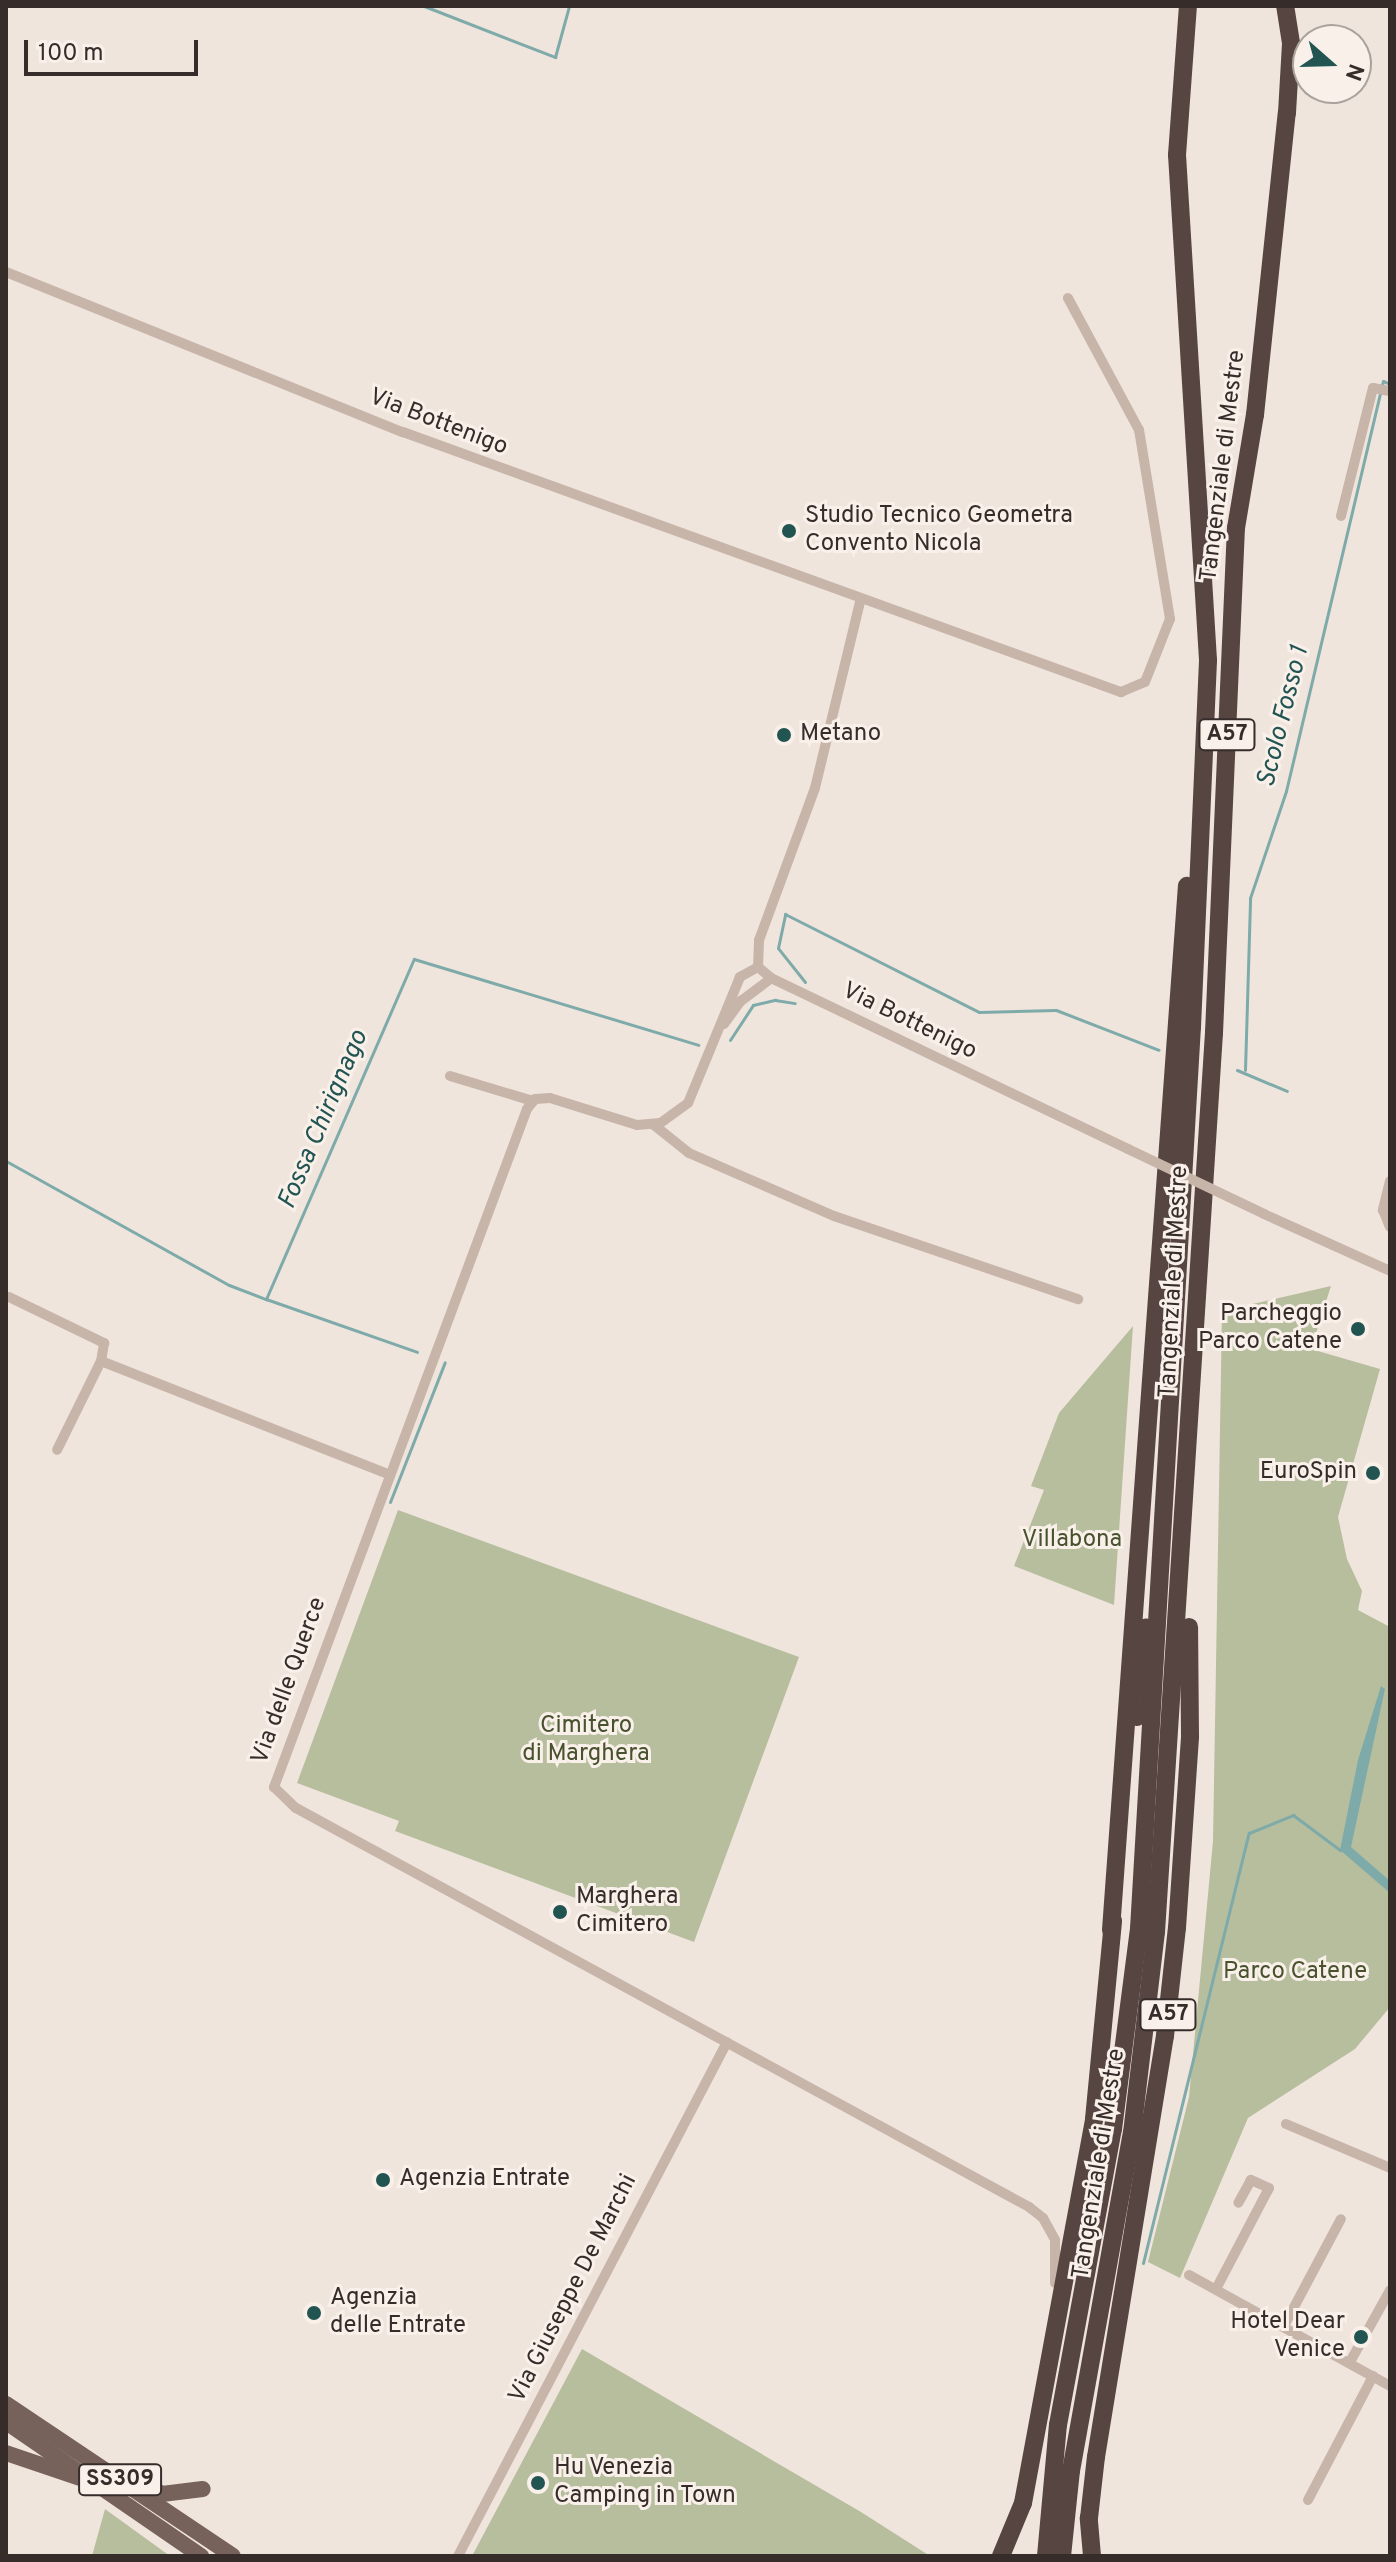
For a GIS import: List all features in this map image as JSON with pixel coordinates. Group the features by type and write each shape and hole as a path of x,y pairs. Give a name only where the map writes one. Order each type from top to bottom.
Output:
{"highway":[{"name":"Tangenziale di Mestre","path":"1046,2556 1058,2425 1113,2129 1139,1929 1170,1413 1208,660 1177,155 1188,6"},
{"name":"Tangenziale di Mestre","path":"1062,2556 1071,2471 1132,2133 1156,1932 1188,1468 1236,528 1255,415 1287,113 1291,43 1285,6"},
{"name":"A57","path":"1001,2556 1021,2511 1094,2119 1111,1930 1158,1245 1208,660"},
{"name":"A57","path":"1111,1930 1170,1413"},
{"name":"A57","path":"1092,2556 1089,2518 1096,2457 1165,2036 1177,1928 1190,1736 1188,1468"}],"main road":[{"name":"SS309","path":"6,2404 201,2556"},
{"name":"SS309","path":"6,2422 233,2556"},
{"path":"6,2453 99,2475 118,2469 157,2493 203,2489"}],"street":[{"name":"Via Bottenigo","path":"6,272 403,432 860,602 1107,690 1121,692 1145,682 1170,619 1142,443 1128,403 1068,298"},
{"path":"1341,516 1373,388 1385,389"},
{"path":"450,1076 533,1101 550,1098 637,1125 654,1125 688,1103 740,977 758,967 759,940 815,788 860,602"},
{"name":"Via Bottenigo","path":"758,967 771,978 1390,1271"},
{"path":"716,1036 741,1001 771,978"},
{"name":"Via delle Querce","path":"533,1101 276,1772 277,1796 727,2042"},
{"path":"654,1125 689,1153 834,1216 1078,1299"},
{"path":"1390,1181 1386,1213 1390,1227"},
{"path":"9,1297 101,1339 101,1361 57,1450"},
{"path":"101,1361 388,1474"},
{"path":"727,2042 1043,2218 1058,2257 1049,2365"},
{"name":"Via Giuseppe De Marchi","path":"458,2556 727,2042"},
{"path":"1286,2124 1390,2168"},
{"path":"1216,2289 1269,2188 1251,2180 1238,2203"},
{"path":"1284,2326 1341,2219"},
{"path":"1189,2275 1390,2386"},
{"path":"1350,2362 1390,2290"},
{"path":"1308,2500 1373,2376"}],"green space":[{"name":"Parco Catene","path":"1331,1286 1311,1349 1380,1369 1338,1517 1347,1559 1362,1591 1358,1610 1390,1627 1390,2007 1355,2049 1248,2118 1180,2278 1148,2262 1189,2097 1213,1841 1222,1311"},
{"name":"Villabona","path":"1133,1326 1114,1605 1014,1566 1044,1490 1031,1486 1059,1413"},
{"name":"Cimitero di Marghera","path":"398,1510 799,1657 694,1942 395,1831 399,1821 297,1783"},
{"name":"Hu Venezia Camping in Town","path":"582,2349 861,2512 930,2556 472,2556"},
{"path":"105,2509 170,2556 92,2556"}],"water":[{"path":"1381,1686 1385,1689 1351,1847 1390,1881 1390,1893 1340,1850 1358,1760"}],"waterway":[{"path":"424,6 555,57 569,6"},
{"name":"Scolo Fosso 1","path":"1245,1070 1250,898 1286,791 1383,381 1390,384"},
{"name":"Fossa Chirignago","path":"805,982 778,948 785,914 979,1012 1056,1010 1159,1050"},
{"name":"Fossa Chirignago","path":"6,1161 229,1285 266,1299 414,959 698,1045"},
{"name":"Fossa Chirignago","path":"730,1040 753,1005 775,1000 795,1003"},
{"name":"Fossa Chirignago","path":"1237,1070 1287,1091"},
{"path":"266,1299 417,1352"},
{"path":"390,1502 445,1362"},
{"path":"1143,2263 1249,1833 1293,1815 1340,1850"}],"place":[{"name":"Studio Tecnico Geometra Convento Nicola","path":"789,531"},
{"name":"Metano","path":"784,735"},
{"name":"Parcheggio Parco Catene","path":"1358,1329"},
{"name":"EuroSpin","path":"1373,1473"},
{"name":"Marghera Cimitero","path":"560,1912"},
{"name":"Agenzia Entrate","path":"383,2180"},
{"name":"Agenzia delle Entrate","path":"314,2313"},
{"name":"Hotel Dear Venice","path":"1361,2337"},
{"name":"Hu Venezia Camping in Town","path":"538,2483"}]}
